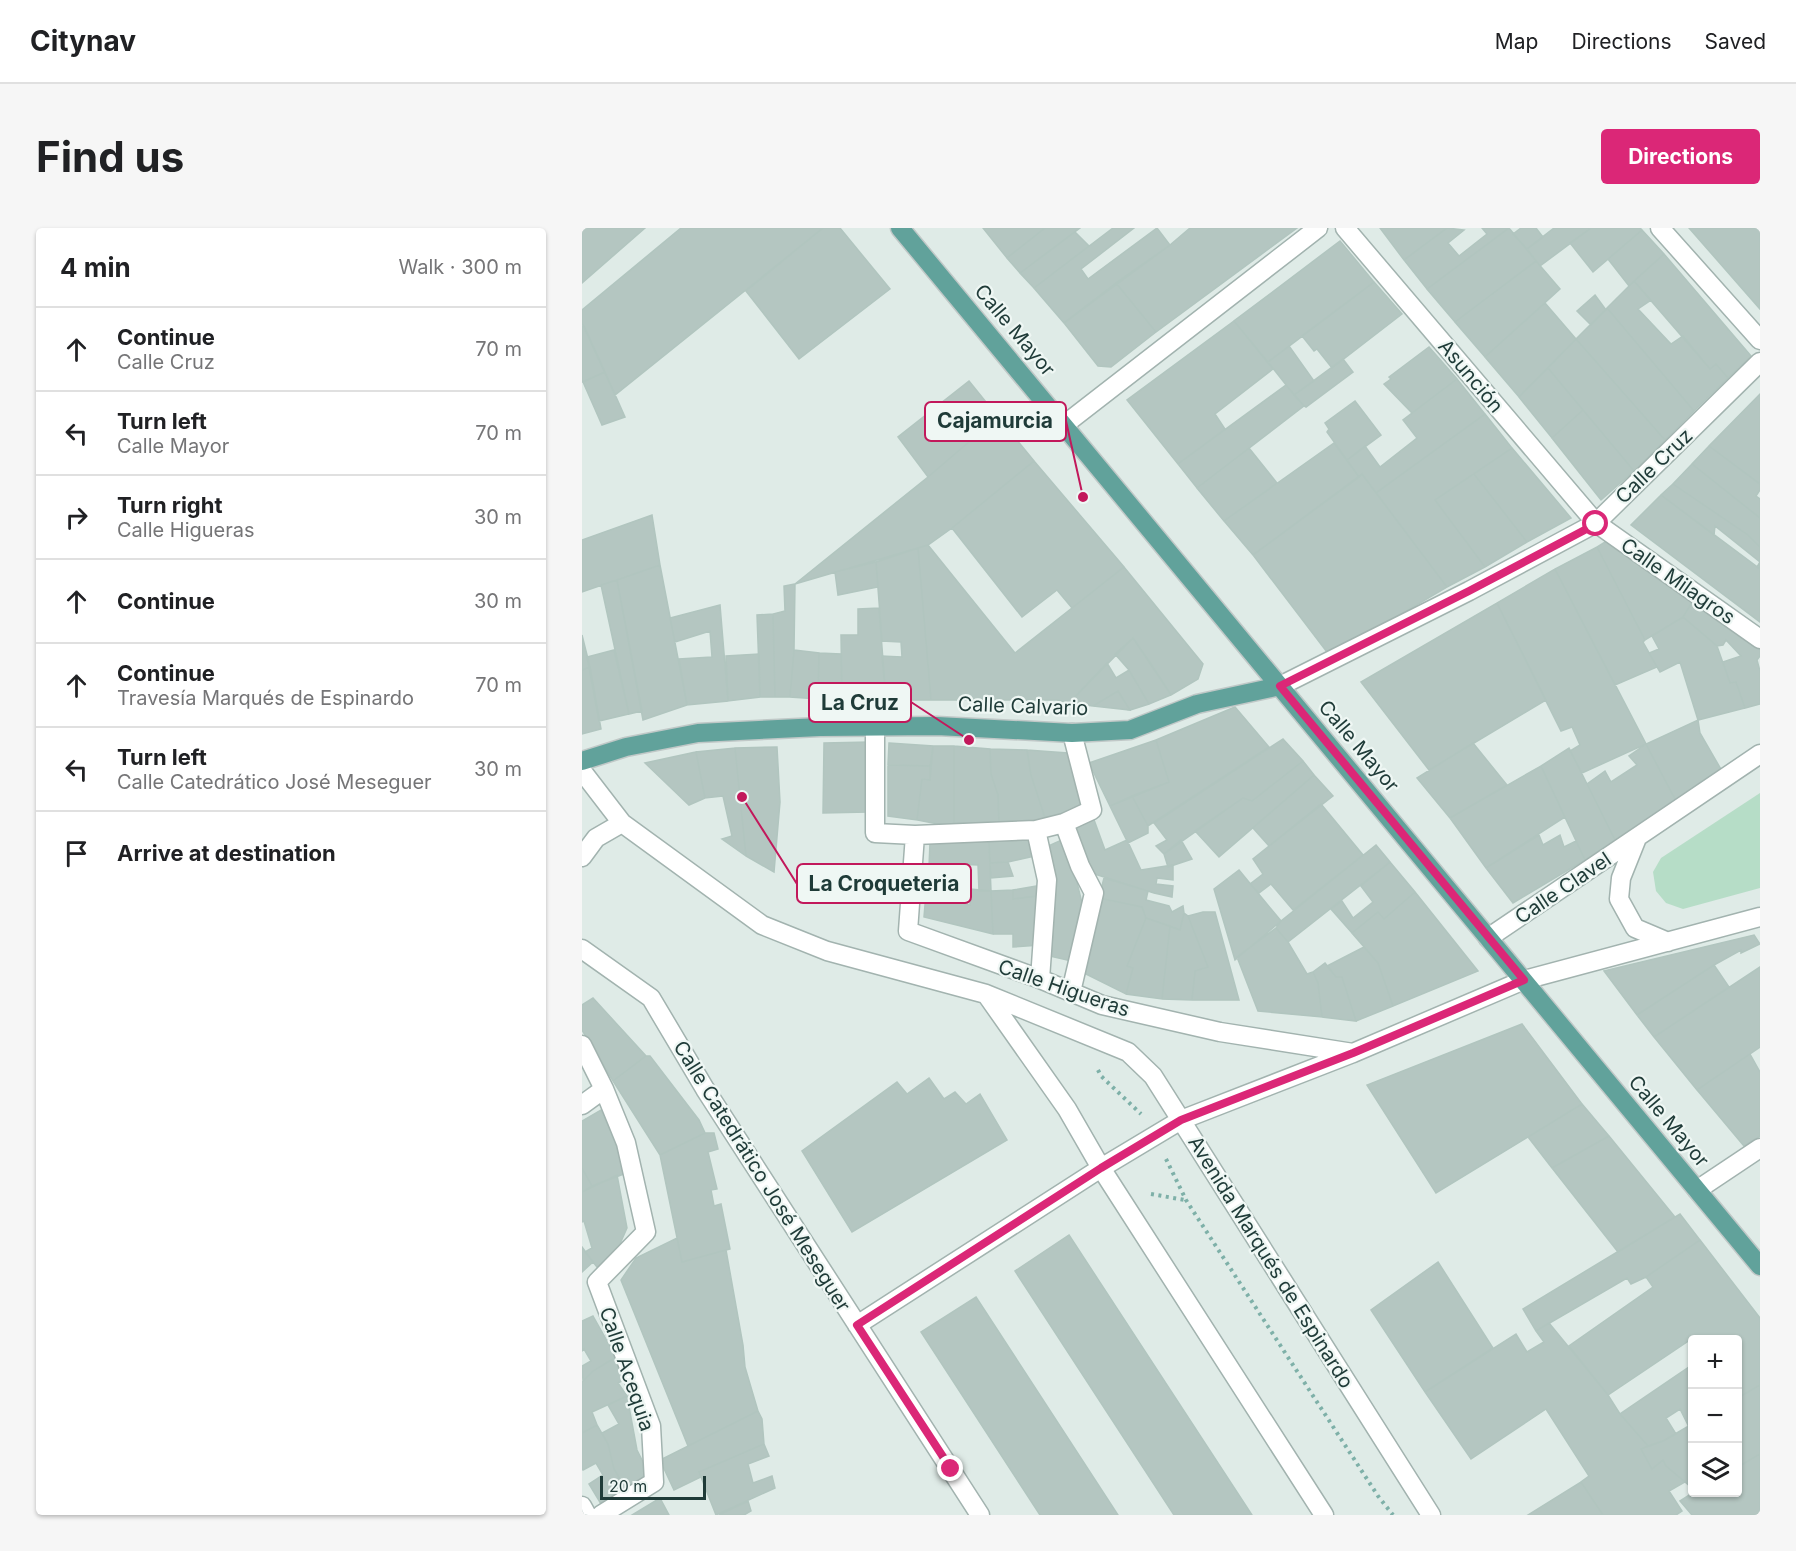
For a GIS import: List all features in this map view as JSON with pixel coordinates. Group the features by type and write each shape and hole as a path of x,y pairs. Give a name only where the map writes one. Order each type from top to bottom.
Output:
{"main road":[{"name":"Calle Mayor","path":"900,228 1760,1266"},
{"name":"Calle Calvario","path":"582,762 626,747 698,733 937,726 1072,733 1130,730 1197,704 1280,686"}],"street":[{"path":"1064,424 1318,228"},
{"name":"Asunción","path":"1345,228 1596,524"},
{"path":"1660,228 1760,340"},
{"name":"Calle Cruz","path":"1280,686 1596,524 1760,362"},
{"name":"Calle Milagros","path":"1596,524 1760,639"},
{"path":"875,727 875,833 915,835 1036,830 1064,823 1092,810 1072,733"},
{"name":"Calle Clavel","path":"1488,938 1760,754"},
{"name":"Avenida Marqués de Espinardo","path":"582,771 621,823 762,925 827,951 986,994 1128,1052 1153,1076 1431,1515"},
{"path":"582,857 596,838 621,823"},
{"path":"1064,823 1080,866 1094,893 1071,992"},
{"path":"1036,830 1047,880 1040,979"},
{"name":"Calle Higueras","path":"915,835 908,931 1040,979 1102,1005 1220,1032 1353,1053"},
{"name":"Calle Clavel","path":"1637,838 1621,878 1619,898 1635,928 1668,942"},
{"path":"857,1325 1101,1168 1181,1120 1353,1053 1524,980 1760,917"},
{"name":"Calle Catedrático José Meseguer","path":"582,949 651,998 705,1089 980,1515"},
{"path":"986,994 1067,1109 1101,1168 1324,1515"},
{"name":"Calle Acequia","path":"582,1045 604,1089 626,1143 646,1232 597,1282 651,1426 654,1482 601,1515"},
{"path":"582,1105 604,1089"},
{"path":"1696,1190 1760,1148"},
{"path":"582,1506 587,1515"}],"path":[{"path":"1097,1068 1101,1076 1145,1117 1186,1200 1378,1496 1393,1515"}],"green space":[{"path":"1760,793 1760,888 1683,909 1666,903 1656,891 1653,872 1661,858"}],"building":[{"path":"582,228 645,228 582,283"},
{"path":"681,228 823,228 615,395 582,323 582,310"},
{"path":"823,228 840,228 890,289 799,359 746,291"},
{"path":"983,228 1045,228 1007,258"},
{"path":"1045,228 1080,228 1020,273 1007,258"},
{"path":"1113,228 1134,228 1081,269 1088,279 1157,228 1170,245 1064,323 1034,288"},
{"path":"1190,228 1297,228 1156,332 1116,283"},
{"path":"1380,228 1447,228 1404,260"},
{"path":"1447,228 1464,230 1448,243 1459,256 1487,234 1482,228 1509,228 1427,289 1404,260"},
{"path":"1509,228 1536,261 1455,322 1427,289"},
{"path":"1521,228 1536,228 1543,237 1527,249 1513,234"},
{"path":"1554,228 1591,228 1540,266 1527,249"},
{"path":"1591,228 1640,228 1642,230 1593,272 1570,243"},
{"path":"1689,228 1760,228 1760,309"},
{"path":"1642,230 1664,254 1629,286 1608,259"},
{"path":"1075,232 1089,246 1034,288 1020,273"},
{"path":"1340,241 1374,282 1268,362 1234,321"},
{"path":"1664,254 1751,356 1728,378 1716,364 1710,369 1634,281"},
{"path":"1536,261 1560,289 1485,357 1455,322"},
{"path":"1634,281 1651,300 1638,309 1671,344 1683,336 1710,369 1716,364 1728,378 1694,411 1607,308"},
{"path":"1374,282 1402,314 1332,368 1317,349 1314,351 1302,336"},
{"path":"1116,283 1156,332 1111,367 1098,366 1064,323"},
{"path":"1595,295 1606,310 1591,325 1577,311"},
{"path":"1545,303 1576,339 1519,397 1485,357"},
{"path":"1607,308 1694,411 1665,440 1576,339"},
{"path":"1234,321 1273,369 1215,414 1225,429 1178,464 1127,400"},
{"path":"582,326 605,372 582,382"},
{"path":"1576,339 1665,440 1634,471 1548,368"},
{"path":"1289,346 1314,381 1294,395 1268,362"},
{"path":"1429,347 1457,379 1412,413 1384,384 1391,379 1389,377"},
{"path":"1343,359 1353,372 1306,407 1304,406 1294,395"},
{"path":"1548,368 1583,410 1552,438 1519,397"},
{"path":"605,372 625,417 602,425 583,382"},
{"path":"1457,379 1485,414 1376,493 1362,474 1359,477 1347,460 1365,446 1380,467 1417,438 1403,420"},
{"path":"969,381 998,417 928,477 898,437"},
{"path":"1286,385 1304,406 1197,488 1178,464"},
{"path":"1760,394 1760,484 1709,446"},
{"path":"1355,401 1381,435 1347,460 1327,432 1329,429 1325,423"},
{"path":"1583,410 1634,471 1601,500 1552,438"},
{"path":"1485,414 1512,448 1435,500 1485,567 1447,587 1376,493"},
{"path":"998,417 1034,461 928,545 795,584 928,477"},
{"path":"1334,443 1359,477 1253,555 1224,521"},
{"path":"1709,446 1760,484 1760,490 1756,496 1760,499 1760,518 1692,464"},
{"path":"1249,448 1277,483 1224,521 1197,488"},
{"path":"1512,448 1571,518 1527,542 1474,474"},
{"path":"1034,461 1124,567 1072,608 1057,590 1022,617 952,528"},
{"path":"1692,464 1760,518 1760,547 1748,535 1673,484"},
{"path":"1362,474 1447,587 1330,656 1253,555"},
{"path":"1474,474 1527,542 1485,567 1435,500"},
{"path":"1673,484 1748,535 1760,547 1760,562 1715,526 1714,535 1661,495"},
{"path":"1661,495 1760,569 1760,622 1631,525"},
{"path":"652,515 660,565 582,592 582,540"},
{"path":"1610,539 1693,601 1683,617 1645,640 1597,547"},
{"path":"928,545 1015,653 1124,567 1203,664 1198,679 1171,695 1133,638 1069,703 1057,700 931,700 918,548"},
{"path":"1597,547 1657,667 1615,685 1555,569"},
{"path":"918,548 931,700 886,700 882,656 902,657 901,642 882,641 876,562"},
{"path":"876,562 878,587 838,595 835,572"},
{"path":"660,565 687,705 643,720 617,580"},
{"path":"1555,569 1646,744 1582,773 1570,751 1580,745 1572,727 1561,731 1497,603"},
{"path":"617,580 642,711 629,714 601,585"},
{"path":"795,584 794,650 790,697 775,697 773,614 785,611 784,586"},
{"path":"1695,597 1760,643 1760,656 1757,660 1760,671 1760,704 1745,708 1736,682 1730,683 1723,662 1741,656 1726,640 1723,645 1717,646 1683,617"},
{"path":"1497,603 1546,700 1429,770 1361,682"},
{"path":"720,605 728,701 687,705 679,659 712,657 710,631 675,642 670,618"},
{"path":"879,608 886,700 842,699 841,635 858,635 858,609"},
{"path":"773,614 775,697 760,697 757,615"},
{"path":"1683,617 1717,646 1730,683 1736,682 1745,708 1698,720 1680,662 1660,672 1649,653 1659,649 1652,636"},
{"path":"582,635 590,667 582,670"},
{"path":"1133,638 1171,695 1149,704 1129,670 1115,654"},
{"path":"614,650 629,714 599,721 587,657"},
{"path":"794,650 819,653 818,699 790,697"},
{"path":"819,653 841,654 842,699 818,699"},
{"path":"759,654 760,697 728,701 726,656"},
{"path":"1107,663 1116,678 1129,670 1149,704 1130,710 1118,691 1093,706 1069,703"},
{"path":"590,667 601,729 582,734 582,670"},
{"path":"1118,691 1130,710 1093,706"},
{"path":"1235,707 1269,747 1148,826 1132,796 1169,782 1156,740"},
{"path":"1698,720 1700,733 1722,771 1676,801 1646,744"},
{"path":"1283,739 1303,761 1252,801 1243,798 1164,854 1156,846 1167,840 1154,823"},
{"path":"1156,740 1169,782 1110,806 1089,763"},
{"path":"870,742 868,812 823,813 824,743"},
{"path":"889,743 933,746 930,766 888,765"},
{"path":"1473,743 1507,785 1450,818 1417,778"},
{"path":"1646,744 1676,801 1615,840 1587,784 1605,771 1611,782 1637,765 1629,756"},
{"path":"933,746 954,746 954,827 917,820 922,779 930,780"},
{"path":"954,746 990,749 991,774 998,795 999,824 954,827"},
{"path":"777,747 780,802 774,872 746,856 735,748"},
{"path":"735,748 746,856 722,839 732,836 723,796 705,798 696,752"},
{"path":"1569,748 1615,840 1585,860 1541,766"},
{"path":"990,749 1027,750 1031,775 1046,821 999,824 998,795 991,774"},
{"path":"1027,750 1068,753 1088,805 1046,821 1031,775"},
{"path":"696,752 705,798 689,805 645,763"},
{"path":"1303,761 1314,775 1219,857 1195,831 1243,798 1252,801"},
{"path":"888,765 930,766 930,780 922,779 917,820 888,816"},
{"path":"1541,766 1565,817 1486,868 1450,818"},
{"path":"1314,775 1333,796 1269,846 1253,828"},
{"path":"1132,796 1148,826 1148,833 1128,843 1110,806"},
{"path":"1321,804 1363,855 1293,910 1271,884 1259,893 1250,884 1263,874 1253,859"},
{"path":"1093,817 1105,850 1127,840 1141,870 1173,865 1173,880 1157,878 1156,884 1173,886 1172,897 1088,872 1072,827"},
{"path":"1029,835 1035,856 990,863 989,841"},
{"path":"1539,835 1543,845 1560,835 1564,847 1576,841 1585,860 1513,903 1486,868"},
{"path":"1066,838 1082,903 1072,961 1045,955 1044,848"},
{"path":"1181,840 1192,859 1168,867 1164,854"},
{"path":"989,841 991,891 979,891 978,865 957,864 929,867 930,843"},
{"path":"1376,845 1390,862 1288,942 1276,928 1281,921"},
{"path":"1008,862 1013,876 991,878 990,863"},
{"path":"1390,862 1415,892 1384,919 1378,912 1352,933 1331,909 1342,901 1353,918 1373,902 1361,886"},
{"path":"957,864 957,877 928,877 929,867"},
{"path":"1239,870 1281,921 1235,960 1214,889"},
{"path":"1104,878 1148,891 1146,900 1169,906 1172,912 1183,906 1184,913 1180,930 1146,918 1142,907 1099,898"},
{"path":"1037,886 1037,896 1013,899 1013,890"},
{"path":"970,889 991,891 993,934 924,917 926,893 970,905"},
{"path":"1013,890 1013,899 1037,896 1040,945 1013,947 1013,934 993,934 991,891"},
{"path":"1415,892 1478,971 1393,1006 1378,963 1352,933 1378,912 1384,919"},
{"path":"1099,898 1142,907 1146,918 1127,966 1133,968 1126,994 1080,971"},
{"path":"1215,912 1239,1000 1192,1000 1195,971 1208,967 1188,916"},
{"path":"1184,913 1188,916 1208,967 1195,971 1192,1000 1162,999 1170,926 1180,930"},
{"path":"1146,918 1170,926 1162,999 1126,994 1133,968 1127,966"},
{"path":"1276,928 1288,942 1307,974 1313,972 1318,983 1322,1017 1258,1011 1237,957"},
{"path":"1754,935 1760,944 1741,953 1741,950 1714,965 1637,1015 1604,971"},
{"path":"1364,947 1378,963 1393,1006 1356,1021 1342,977 1336,977 1327,966"},
{"path":"1325,963 1336,977 1342,977 1356,1021 1322,1017 1318,983 1313,972"},
{"path":"1714,965 1729,987 1654,1037 1637,1015"},
{"path":"1760,967 1760,1047 1697,1090 1654,1037"},
{"path":"593,998 646,1056 613,1081 582,1030 582,1005"},
{"path":"1522,1024 1582,1104 1436,1193 1367,1085"},
{"path":"1750,1054 1760,1072 1760,1136 1744,1146 1697,1090"},
{"path":"646,1056 650,1056 699,1120 705,1133 660,1155 613,1081"},
{"path":"929,1078 944,1099 955,1092 966,1104 980,1094 1007,1140 852,1232 802,1151 897,1082 907,1094"},
{"path":"1582,1104 1609,1136 1552,1168 1528,1137"},
{"path":"601,1110 629,1172 592,1186 582,1168 582,1121"},
{"path":"705,1133 714,1133 718,1149 708,1152 717,1189 711,1190 714,1206 721,1204 730,1249 682,1262 660,1155"},
{"path":"1609,1136 1675,1217 1618,1252 1552,1168"},
{"path":"582,1168 592,1186 582,1192"},
{"path":"617,1175 627,1228 615,1255 597,1267 585,1252 592,1248 584,1221 582,1222 582,1192"},
{"path":"1680,1214 1700,1240 1646,1277 1631,1284 1627,1278 1536,1331 1523,1309"},
{"path":"1069,1235 1252,1515 1174,1515 1015,1271"},
{"path":"677,1238 682,1262 726,1250 745,1367 758,1411 688,1446 621,1280 636,1258"},
{"path":"1700,1240 1760,1318 1760,1385 1742,1396 1742,1335 1688,1335 1688,1341 1608,1395 1569,1346 1653,1287 1646,1277"},
{"path":"582,1247 593,1262 582,1272"},
{"path":"1438,1262 1493,1348 1425,1392 1371,1310"},
{"path":"976,1297 1118,1515 1040,1515 921,1332"},
{"path":"593,1316 616,1357 593,1371 583,1381 582,1366 591,1361 584,1349 582,1351 582,1321"},
{"path":"1549,1323 1648,1446 1641,1449 1652,1469 1663,1460 1666,1466 1685,1482 1669,1491 1682,1511 1676,1515 1603,1515 1581,1482 1589,1476 1546,1409 1471,1459 1425,1392 1516,1334 1527,1352 1544,1342 1536,1331"},
{"path":"616,1357 629,1377 618,1383 627,1396 592,1412 597,1425 582,1433 582,1382 593,1371"},
{"path":"1688,1368 1688,1425 1680,1409 1666,1418 1676,1434 1648,1446 1620,1414"},
{"path":"1760,1385 1760,1454 1742,1465 1742,1443 1742,1396"},
{"path":"627,1396 637,1450 649,1474 625,1488 614,1469 608,1444 602,1433 619,1424 608,1405"},
{"path":"758,1411 762,1419 764,1444 699,1472 701,1477 674,1490 660,1460"},
{"path":"597,1425 608,1444 614,1469 625,1488 601,1504 589,1484 603,1475 596,1463 582,1469 582,1433"},
{"path":"1688,1426 1688,1485 1666,1466 1663,1460 1652,1469 1641,1449 1663,1441"},
{"path":"764,1444 769,1456 748,1464 753,1483 772,1476 775,1488 716,1515 699,1472"},
{"path":"1760,1454 1760,1515 1692,1515 1680,1501 1688,1496 1742,1497 1742,1465"},
{"path":"1581,1482 1603,1515 1528,1515"},
{"path":"660,1498 669,1515 632,1515"},
{"path":"748,1501 751,1511 744,1515 719,1515"}],"place":[{"name":"Cajamurcia","path":"1083,497"},
{"name":"La Cruz","path":"969,740"},
{"name":"La Croqueteria","path":"742,797"}],"route":[{"path":"951,1469 857,1325 1101,1168 1181,1120 1353,1053 1524,980 1280,686 1596,524"}]}
